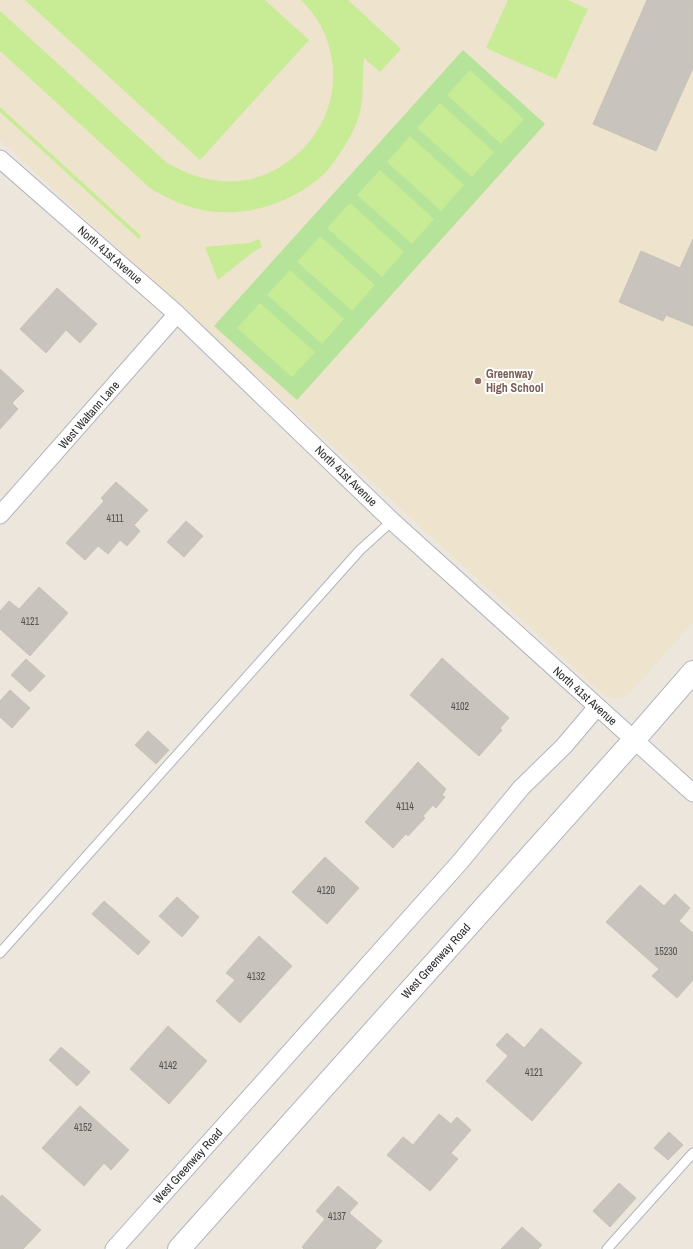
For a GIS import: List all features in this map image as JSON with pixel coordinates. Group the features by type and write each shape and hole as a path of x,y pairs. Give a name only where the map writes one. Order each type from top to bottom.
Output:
{"main road":[{"name":"West Greenway Road","path":"179,1249 693,672"}],"street":[{"name":"North 41st Avenue","path":"0,159 177,314 392,521 597,708 693,793"},
{"name":"West Waltann Lane","path":"0,515 177,314"},
{"name":"West Greenway Road","path":"114,1249 460,862 521,788 564,746 597,708"}],"lane":[{"path":"0,953 360,550 392,521"},
{"path":"607,1249 693,1153"}],"shaded area":[{"name":"Greenway High School","path":"0,0 693,0 693,622 631,692 623,698 611,698 604,695 0,140"}],"green space":[{"path":"25,0 265,0 309,40 200,160"},
{"path":"301,0 348,0 401,49 380,72 364,58 362,98 359,117 346,144 324,174 310,185 279,202 263,208 246,211 228,212 194,208 166,197 150,188 0,51 0,11 166,162 195,176 226,181 247,180 267,174 286,163 302,150 315,134 325,116 331,97 333,76 331,55 327,39 312,12"},
{"path":"508,0 568,0 588,9 556,79 486,48"},
{"path":"463,50 545,124 297,400 214,326"},
{"path":"470,70 524,119 501,144 447,95"},
{"path":"440,103 494,152 472,177 417,128"},
{"path":"0,107 141,236 139,239 0,112"},
{"path":"410,136 464,185 441,211 387,162"},
{"path":"380,170 434,219 412,244 357,195"},
{"path":"350,203 404,252 382,277 327,228"},
{"path":"320,236 375,285 352,311 297,262"},
{"path":"259,239 262,247 253,252 218,280 205,247 249,243"},
{"path":"290,270 344,319 322,344 267,295"},
{"path":"260,303 315,352 292,377 237,328"}],"building":[{"path":"647,0 693,0 693,68 656,151 593,124"},
{"path":"693,239 693,326 666,315 663,321 619,302 641,251 680,268"},
{"path":"57,288 97,324 80,343 66,330 46,353 20,329"},
{"path":"0,369 24,391 12,403 18,409 0,429"},
{"path":"116,482 148,510 134,525 140,531 127,546 120,540 108,554 98,546 85,560 66,543 104,501 101,498"},
{"path":"186,521 203,536 184,557 167,542"},
{"path":"39,587 68,613 30,656 0,629 0,611 9,601 19,609"},
{"path":"442,658 509,718 500,728 502,730 479,756 410,695"},
{"path":"26,659 45,676 30,692 11,675"},
{"path":"10,690 30,708 12,728 0,717 0,701"},
{"path":"148,731 169,750 156,764 135,745"},
{"path":"418,762 446,789 442,795 445,797 436,808 433,805 423,816 425,818 408,836 406,834 393,848 365,822"},
{"path":"325,857 359,888 327,924 292,892"},
{"path":"640,885 664,906 675,894 690,908 679,921 693,933 693,980 677,998 652,976 659,969 606,922"},
{"path":"177,897 199,917 182,937 159,916"},
{"path":"104,901 150,942 138,955 92,914"},
{"path":"259,936 292,966 240,1023 216,1001 235,980 226,973"},
{"path":"168,1026 207,1061 169,1104 130,1069"},
{"path":"541,1028 582,1063 532,1121 486,1081 508,1056 496,1045 507,1033 524,1048"},
{"path":"61,1047 90,1072 77,1086 49,1060"},
{"path":"80,1106 129,1150 111,1170 104,1163 84,1186 42,1148"},
{"path":"439,1114 451,1124 457,1117 471,1130 451,1153 458,1159 430,1191 387,1155 403,1137 413,1145"},
{"path":"669,1132 683,1145 668,1160 654,1148"},
{"path":"619,1183 636,1198 610,1227 593,1211"},
{"path":"338,1186 358,1203 349,1213 382,1241 375,1249 304,1249 302,1247 325,1219 316,1211"},
{"path":"2,1195 41,1230 23,1249 0,1249 0,1197"},
{"path":"522,1227 542,1245 538,1249 501,1249"}],"place":[{"name":"Greenway High School","path":"478,381"}]}
